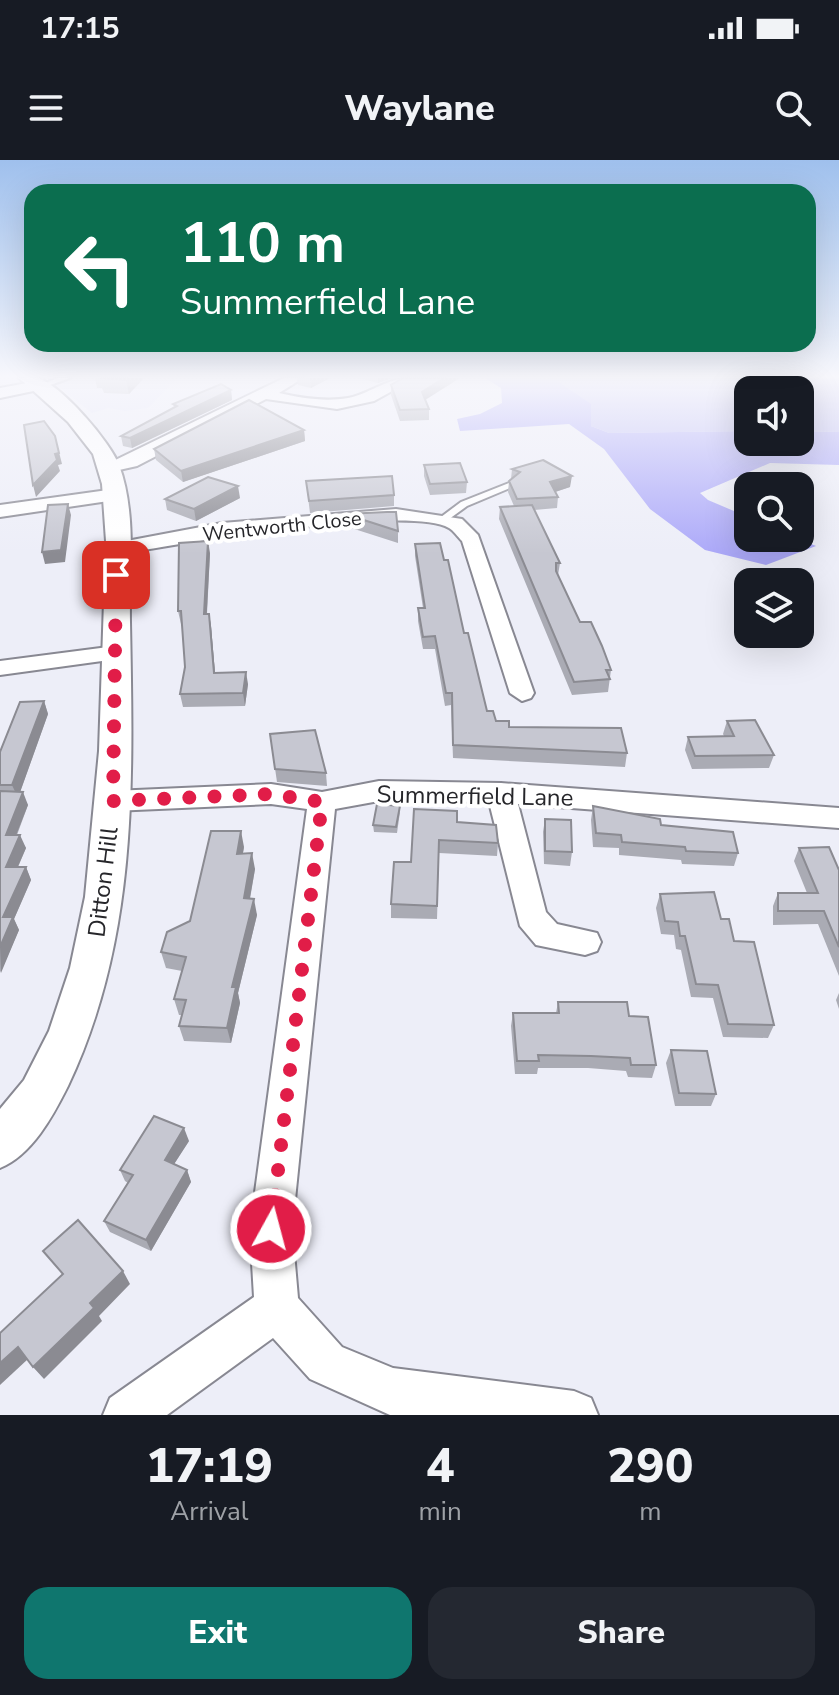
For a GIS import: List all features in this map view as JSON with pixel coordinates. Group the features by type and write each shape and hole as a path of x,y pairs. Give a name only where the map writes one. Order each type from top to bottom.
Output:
{"street":[{"path":"90,437 109,471"},
{"path":"0,511 131,462 181,437"},
{"name":"Ditton Hill","path":"0,1145 22,1124 64,1052 95,953 113,801 116,549 109,471"},
{"name":"Wentworth Close","path":"116,549 222,529 396,515 442,520"},
{"path":"442,520 455,523 471,539 522,693"},
{"path":"0,668 116,653"},
{"name":"Summerfield Lane","path":"113,801 271,794 322,802 379,791 501,793 839,818"},
{"path":"501,793 531,917 548,936 585,942"},
{"path":"322,802 271,1229 277,1308 326,1363 392,1392 574,1415"},
{"path":"127,1415 277,1308"}],"lane":[{"path":"442,520 464,504 512,485"}],"shaded area":[{"path":"587,437 734,437 734,456 814,456 814,437 839,437 839,465 770,463 749,472 734,472 734,478 700,493 708,500 734,511 734,552 800,552 766,565 705,550 650,509 604,449"}],"building":[{"path":"26,437 55,437 59,453 55,454 57,460 33,485"},
{"path":"178,437 284,437 181,471 154,449"},
{"path":"543,460 572,476 550,482 558,497 517,499 509,481 520,472 512,469"},
{"path":"460,463 467,482 430,484 424,465"},
{"path":"392,476 394,495 309,501 306,481"},
{"path":"208,477 238,486 194,509 165,499"},
{"path":"68,504 61,550 42,552 48,505"},
{"path":"532,505 560,563 556,563 556,571 580,622 591,622 602,646 611,670 606,670 610,679 574,682 500,507"},
{"path":"396,512 398,531 345,514"},
{"path":"208,541 204,614 209,614 214,673 246,672 243,693 180,694 185,667 181,611 178,611 179,543"},
{"path":"440,543 444,560 448,560 464,633 468,633 487,711 493,711 496,721 509,721 509,727 621,728 627,753 453,745 452,693 446,693 435,636 423,637 418,608 425,608 415,544"},
{"path":"44,701 12,785 0,785 0,752 20,702"},
{"path":"755,720 774,755 695,756 688,737 734,736 727,721"},
{"path":"315,730 326,773 275,769 270,734"},
{"path":"0,791 23,792 6,835 20,835 6,867 26,867 3,917 13,917 0,947"},
{"path":"377,804 400,806 396,827 373,825"},
{"path":"593,806 660,819 661,825 733,832 738,853 686,851 685,847 622,842 621,835 596,833"},
{"path":"414,809 457,811 457,822 496,825 498,843 439,840 437,906 391,904 394,862 411,862"},
{"path":"545,819 571,820 572,852 545,851"},
{"path":"211,831 241,831 237,854 252,853 244,898 254,899 232,987 236,987 227,1028 179,1026 186,1000 174,999 186,957 161,952 167,932 190,921"},
{"path":"829,847 839,870 839,947 824,911 778,911 778,893 818,893 799,848"},
{"path":"714,892 721,919 729,919 734,941 754,942 774,1025 728,1024 718,985 696,984 685,936 680,936 678,922 665,921 660,894"},
{"path":"558,1002 627,1002 629,1016 648,1017 656,1065 631,1065 630,1058 591,1056 538,1055 539,1061 517,1061 513,1013 559,1013"},
{"path":"671,1050 707,1051 716,1094 679,1093"},
{"path":"154,1116 184,1128 165,1160 187,1170 146,1240 104,1221 133,1175 120,1170"},
{"path":"78,1220 123,1271 90,1303 94,1308 33,1367 18,1347 0,1363 0,1333 63,1274 43,1251"}],"route":[{"path":"116,575 113,801 271,794 322,802 271,1229"}]}
